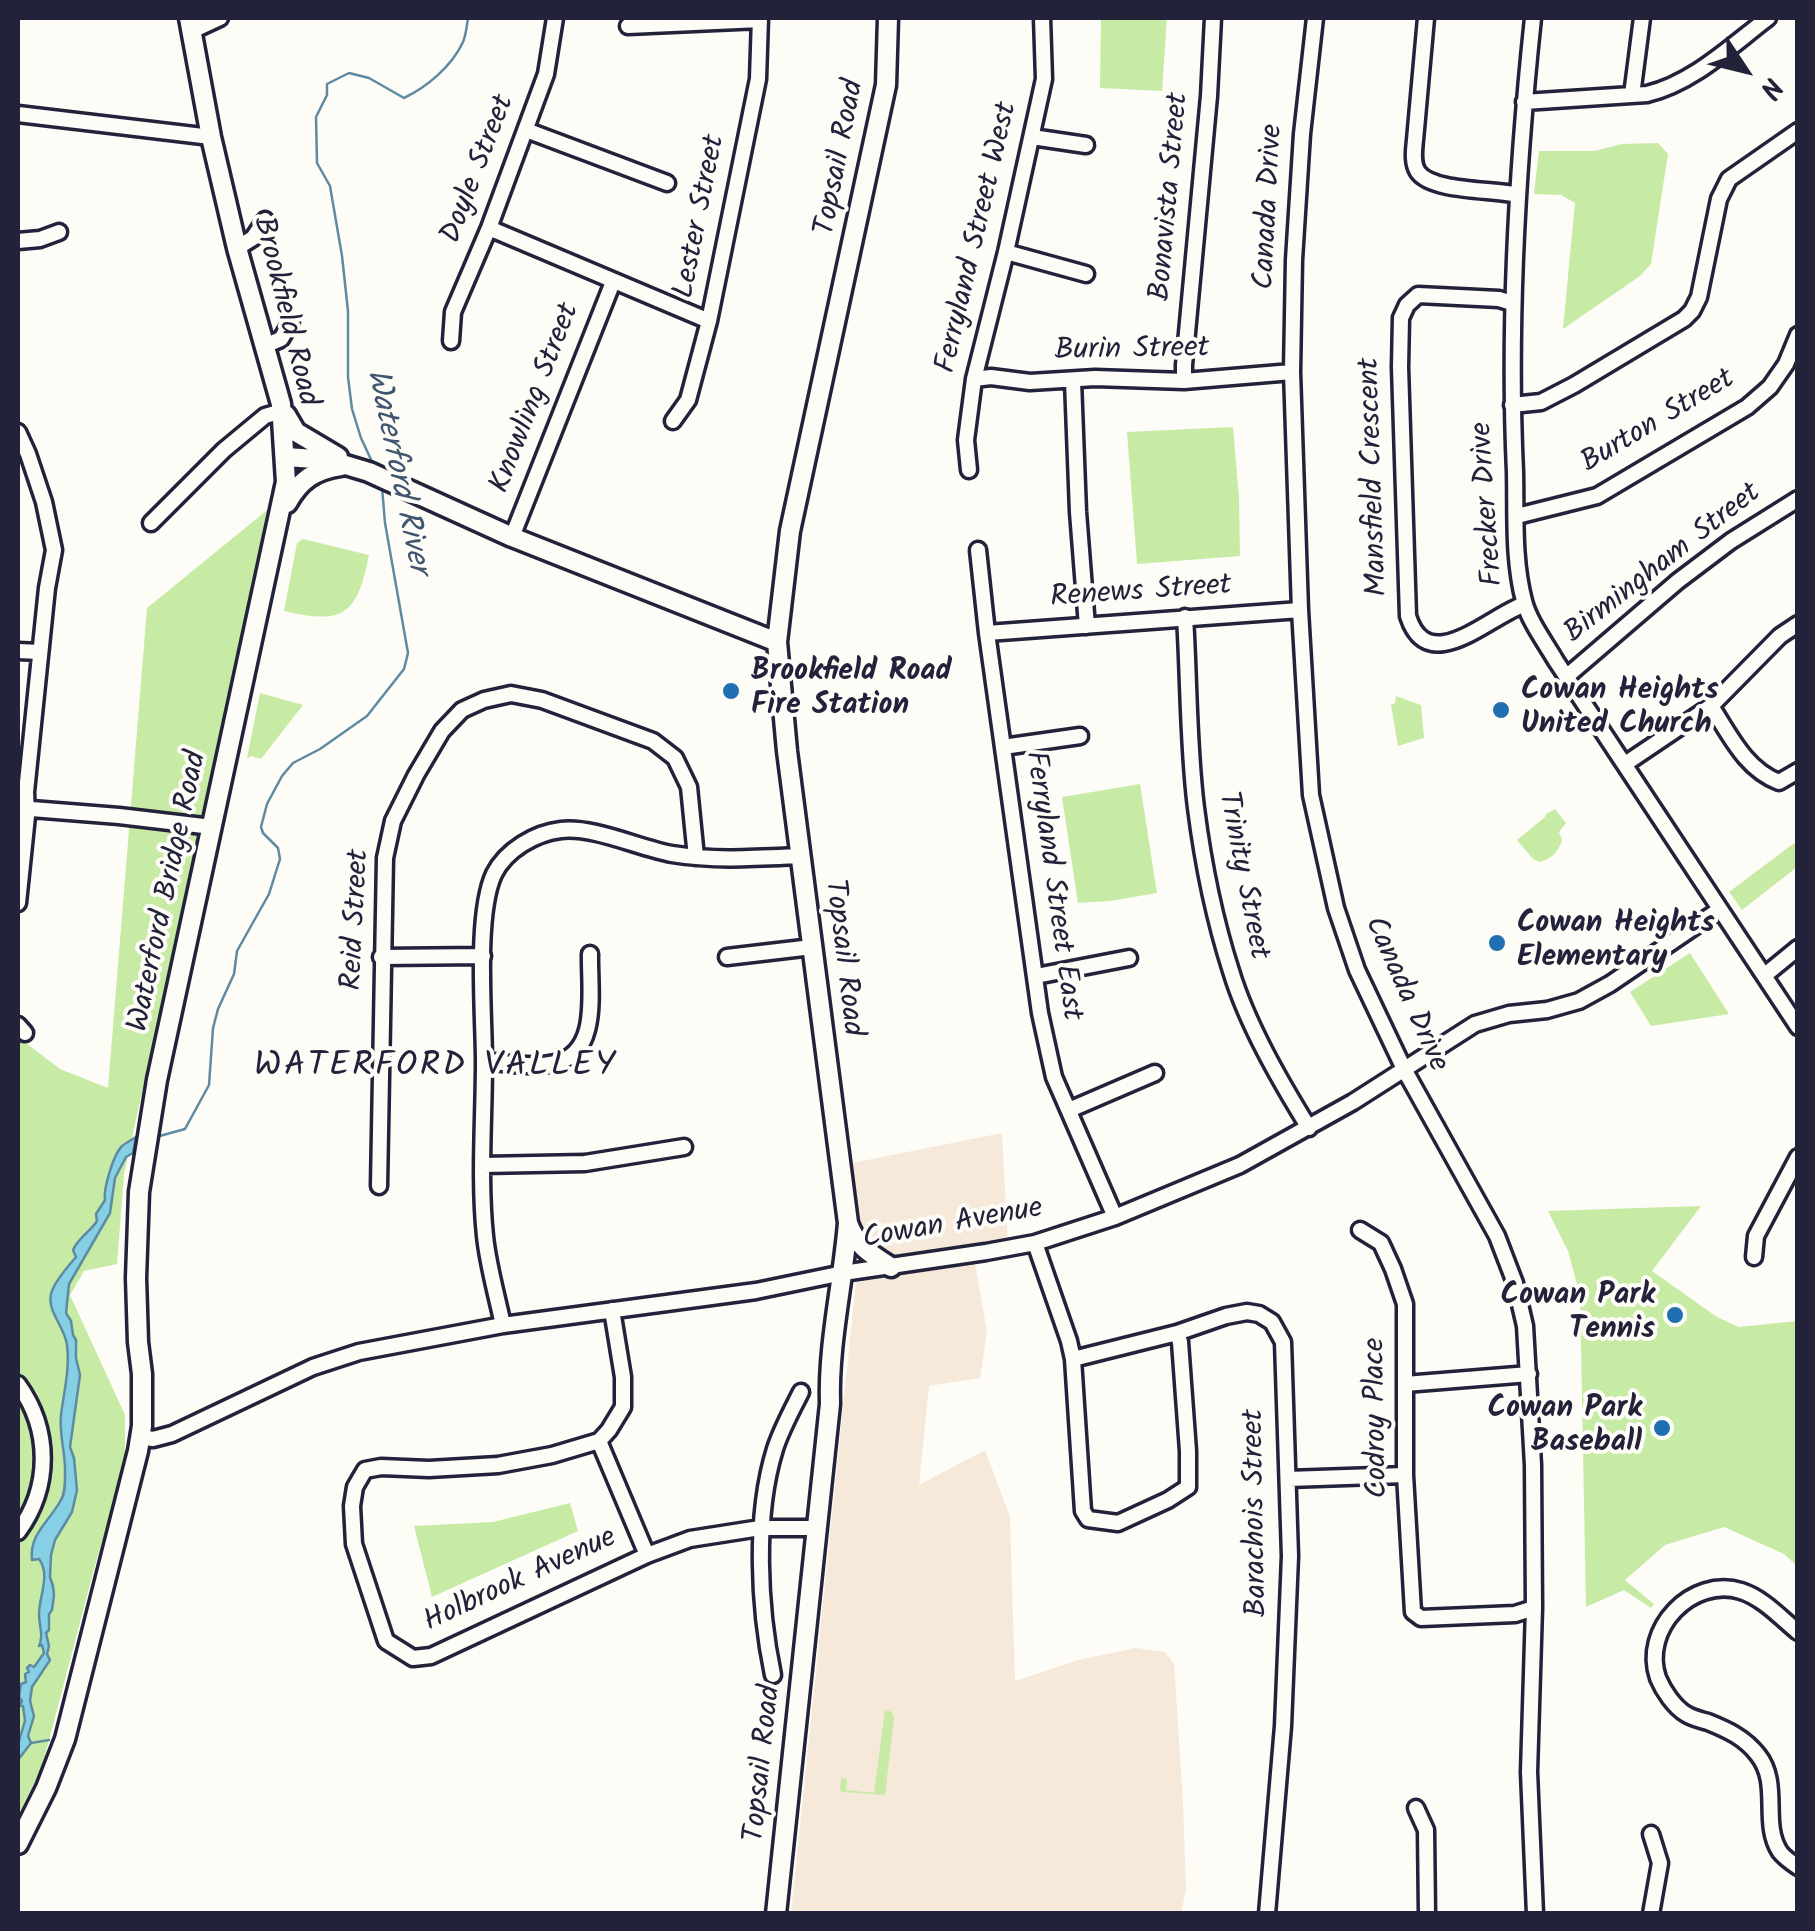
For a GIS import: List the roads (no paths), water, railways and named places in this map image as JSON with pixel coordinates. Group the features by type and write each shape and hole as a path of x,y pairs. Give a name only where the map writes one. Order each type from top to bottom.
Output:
{"main road":[{"name":"Topsail Road","path":"776,1914 830,1404 829,1372 848,1223 787,751 777,642 790,532 886,84 888,18"},
{"name":"Brookfield Road","path":"191,24 237,248 282,408 286,457"},
{"path":"282,408 296,432 360,469"},
{"path":"286,457 321,459 390,480 512,537 777,642"},
{"name":"Waterford Bridge Road","path":"18,1844 65,1738 140,1437 132,1372 138,1342 139,1192 158,1080 280,517 286,457"},
{"path":"280,517 296,487 308,476 327,468 360,469"},
{"path":"848,1223 856,1242 890,1268"}],"street":[{"path":"191,24 220,18"},
{"name":"Doyle Street","path":"451,341 453,312 546,74 556,18"},
{"name":"Ferryland Street West","path":"970,470 966,440 974,379 1044,79 1042,18"},
{"name":"Bonavista Street","path":"1184,380 1213,18"},
{"name":"Canada Drive","path":"1315,18 1301,152 1292,372 1311,795 1336,908 1357,970 1404,1069 1497,1236 1515,1283 1525,1326 1533,1465 1534,1608 1528,1772 1535,1914"},
{"path":"1426,18 1415,140 1418,172 1435,184 1518,195"},
{"name":"Frecker Drive","path":"1534,18 1524,102 1512,302 1516,554 1524,604 1566,677 1798,1027"},
{"path":"1632,95 1642,18"},
{"path":"1524,102 1665,90 1686,79 1768,18"},
{"path":"628,26 760,19"},
{"name":"Lester Street","path":"673,421 688,400 709,321 758,79 760,19"},
{"path":"18,114 212,136"},
{"path":"526,130 667,183"},
{"path":"1512,406 1541,402 1574,386 1684,319 1699,297 1718,199 1729,179 1796,136"},
{"path":"1032,137 1086,144"},
{"path":"237,248 253,238 265,220"},
{"path":"488,228 709,321"},
{"path":"18,241 59,232"},
{"path":"1006,252 1086,274"},
{"name":"Knowling Street","path":"512,537 612,282"},
{"name":"Mansfield Crescent","path":"1512,302 1418,295 1401,318 1408,616 1412,630 1421,639 1436,644 1459,640 1524,604"},
{"path":"264,346 281,339 292,322"},
{"name":"Burton Street","path":"1516,516 1597,496 1747,407 1770,388 1798,335"},
{"name":"Burin Street","path":"974,379 1184,380 1292,372"},
{"path":"1073,381 1087,626"},
{"path":"151,523 224,450 265,416 282,408"},
{"path":"18,432 44,502 54,550 22,807 18,903"},
{"name":"Birmingham Street","path":"1566,677 1678,581 1798,498"},
{"name":"Ferryland Street East","path":"978,550 1040,1013 1054,1076 1115,1217"},
{"name":"Renews Street","path":"987,633 1300,610"},
{"name":"Trinity Street","path":"1185,617 1195,793 1210,894 1232,975 1265,1051 1309,1128"},
{"path":"1625,764 1711,706 1780,636 1798,624"},
{"path":"18,650 40,652"},
{"name":"Reid Street","path":"379,1186 384,858 394,821 416,775 442,731 462,710 511,694 542,700 653,741 675,758 689,788 696,858"},
{"path":"1711,706 1750,766 1778,782 1798,771"},
{"path":"1003,747 1080,736"},
{"path":"22,807 212,827"},
{"path":"503,1325 485,1237 483,1165 483,956 487,894 495,872 507,855 523,843 561,830 586,831 696,858 800,856"},
{"name":"Cowan Avenue","path":"140,1437 153,1439 172,1434 313,1367 359,1352 503,1325 756,1291 1035,1243 1115,1217 1240,1166 1309,1128 1475,1024 1510,1014 1547,1010 1610,984 1720,910"},
{"path":"727,957 812,948"},
{"path":"1765,975 1798,948"},
{"path":"484,1062 556,1063 572,1056 586,1041 590,954"},
{"path":"381,957 483,956"},
{"path":"1036,976 1129,958"},
{"path":"1069,1110 1154,1073"},
{"path":"483,1165 585,1163 684,1147"},
{"path":"1754,1258 1756,1236 1798,1158"},
{"name":"Codroy Place","path":"1360,1230 1381,1244 1405,1304 1405,1474 1413,1612 1421,1618 1515,1614 1534,1608"},
{"path":"1035,1243 1073,1360 1083,1511 1088,1519 1118,1523 1188,1487 1177,1334"},
{"path":"612,1310 623,1377 623,1407 599,1441 647,1554"},
{"name":"Barachois Street","path":"1073,1360 1247,1312 1272,1322 1283,1342 1290,1556 1283,1726 1267,1914"},
{"path":"1405,1384 1528,1374"},
{"path":"18,1384 38,1420 44,1448 44,1468 34,1506 18,1532"},
{"path":"772,1675 760,1528 775,1450 801,1392"},
{"name":"Holbrook Avenue","path":"599,1441 498,1464 366,1470 355,1488 352,1506 354,1544 386,1641 413,1658 431,1656 647,1554 690,1539 760,1528 816,1528"},
{"path":"1288,1479 1405,1474"},
{"path":"1798,1632 1744,1592 1723,1588 1704,1591 1667,1616 1653,1659 1669,1698 1686,1714 1734,1733 1763,1761 1772,1786 1772,1829 1780,1852 1798,1867"},
{"path":"1416,1808 1426,1830 1426,1914"},
{"path":"1651,1834 1660,1864 1651,1914"}],"water":[{"path":"136,1137 133,1153 126,1157 115,1178 110,1213 69,1284 66,1313 76,1340 80,1375 70,1447 77,1490 72,1512 51,1555 54,1595 46,1633 50,1660 32,1687 34,1716 28,1736 31,1743 18,1760 25,1721 23,1706 19,1706 21,1684 26,1682 27,1668 34,1667 44,1653 42,1645 39,1646 39,1614 44,1572 39,1559 32,1560 32,1551 37,1535 61,1500 65,1485 61,1422 68,1354 51,1294 76,1257 75,1246 97,1221 96,1214 105,1200 109,1173 119,1150"}],"waterway":[{"name":"Waterford River","path":"374,466 352,409 342,256 330,186 317,163 316,117 327,95 327,84 349,73 369,78 404,98 421,88 458,51 468,18"},
{"name":"Waterford River","path":"156,1137 185,1129 209,1085 218,1009 234,974 237,951 269,894 280,859 278,848 261,827 267,804 293,763 367,716 404,669 408,653 382,487"},
{"path":"31,1743 49,1740"}],"place":[{"name":"Brookfield Road Fire Station","path":"731,691"},
{"name":"Cowan Heights United Church","path":"1501,710"},
{"name":"Cowan Heights Elementary","path":"1497,943"},
{"name":"Cowan Park Tennis","path":"1675,1315"},
{"name":"Cowan Park Baseball","path":"1662,1428"}],"district":[{"name":"WATERFORD VALLEY","path":"436,1069"}]}
